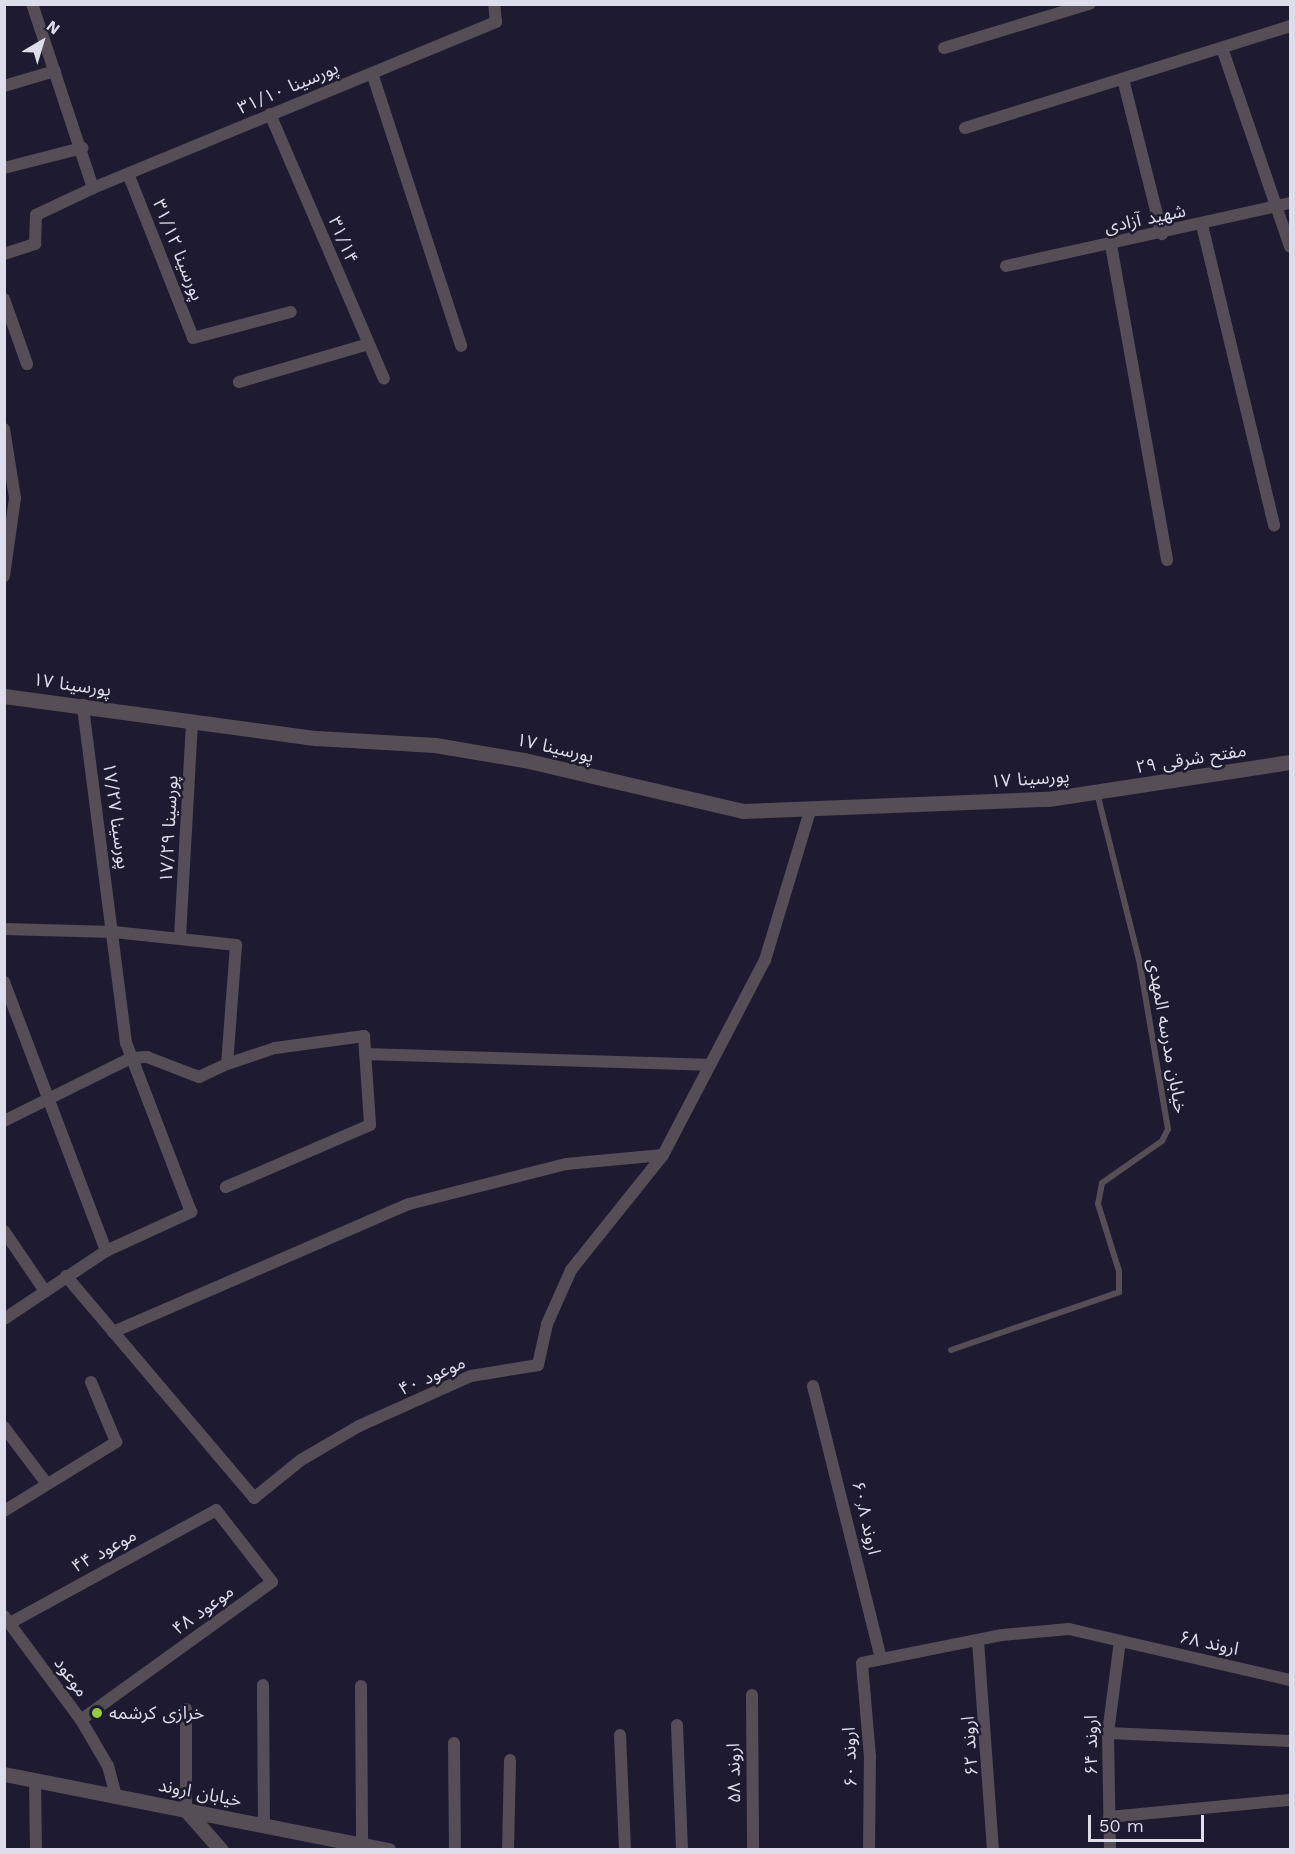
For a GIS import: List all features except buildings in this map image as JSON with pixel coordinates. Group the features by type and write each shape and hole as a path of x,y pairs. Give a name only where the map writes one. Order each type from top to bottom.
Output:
{"street":[{"path":"32,4 82,148 93,188"},
{"name":"پورسینا ۳۱/۱۰","path":"4,254 35,244 36,215 93,188 129,176 270,114 496,22 494,4"},
{"path":"944,48 1089,4"},
{"path":"965,128 1290,26"},
{"path":"1222,48 1285,205 1290,247"},
{"path":"4,86 55,71"},
{"path":"372,73 461,346"},
{"path":"1123,80 1162,234"},
{"name":"۳۱/۱۴","path":"270,114 384,379"},
{"path":"4,168 82,148"},
{"name":"پورسینا ۳۱/۱۲","path":"129,176 193,338 291,312"},
{"name":"شهید آزادی","path":"1006,266 1162,234 1285,205"},
{"path":"1202,225 1274,526"},
{"path":"1111,245 1167,560"},
{"path":"4,299 27,364"},
{"path":"239,382 369,345"},
{"path":"4,429 15,498 4,576"},
{"name":"پورسینا ۱۷","path":"4,696 83,705 192,723 435,745 524,760 743,811 810,811 1097,793"},
{"name":"پورسینا ۱۷/۲۷","path":"83,705 131,1058 191,1212 106,1251"},
{"name":"پورسینا ۱۷/۲۹","path":"180,937 192,723"},
{"name":"مفتح شرقی ۲۹","path":"1097,793 1290,762"},
{"path":"66,1276 113,1332 409,1204 566,1164 663,1155 706,1065 765,960 810,811"},
{"path":"4,929 114,932 180,937 236,945 227,1064"},
{"path":"4,982 47,1101 106,1251 4,1319"},
{"path":"4,1121 131,1058 147,1058 199,1077 227,1064 275,1048 362,1035 370,1125 226,1187"},
{"path":"365,1054 706,1065"},
{"name":"موعود ۴۰","path":"113,1332 254,1498 301,1460 359,1426 471,1376 538,1365 546,1324 571,1270 663,1155"},
{"path":"4,1231 45,1291"},
{"path":"4,1511 116,1442 91,1383"},
{"name":"اروند ۶۰٫۸","path":"813,1386 881,1659"},
{"path":"4,1427 47,1484"},
{"name":"موعود ۴۴","path":"7,1620 216,1510"},
{"name":"موعود ۴۸","path":"81,1720 272,1582 216,1510"},
{"name":"موعود","path":"7,1620 81,1720 108,1766 116,1796"},
{"name":"اروند ۶۸","path":"862,1664 978,1641 1069,1629 1290,1680"},
{"name":"اروند ۶۲","path":"978,1641 993,1850"},
{"name":"اروند ۶۴","path":"1110,1850 1108,1733 1120,1641"},
{"name":"اروند ۶۰","path":"862,1664 870,1757 869,1850"},
{"path":"263,1685 264,1825"},
{"path":"361,1686 362,1844"},
{"name":"اروند ۵۸","path":"752,1695 753,1850"},
{"path":"186,1708 186,1810 221,1850"},
{"path":"677,1725 682,1850"},
{"path":"1108,1733 1290,1741"},
{"path":"620,1735 625,1850"},
{"path":"454,1743 455,1850"},
{"path":"508,1850 510,1760"},
{"name":"خیابان اروند","path":"4,1774 389,1850"},
{"path":"36,1780 36,1850"},
{"path":"1109,1816 1290,1800"}],"lane":[{"name":"خیابان مدرسه المهدی","path":"951,1350 1119,1292 1119,1271 1098,1204 1102,1183 1162,1141 1168,1129 1139,960 1097,793"}],"place":[{"name":"خرازی کرشمه","path":"97,1713"}]}
